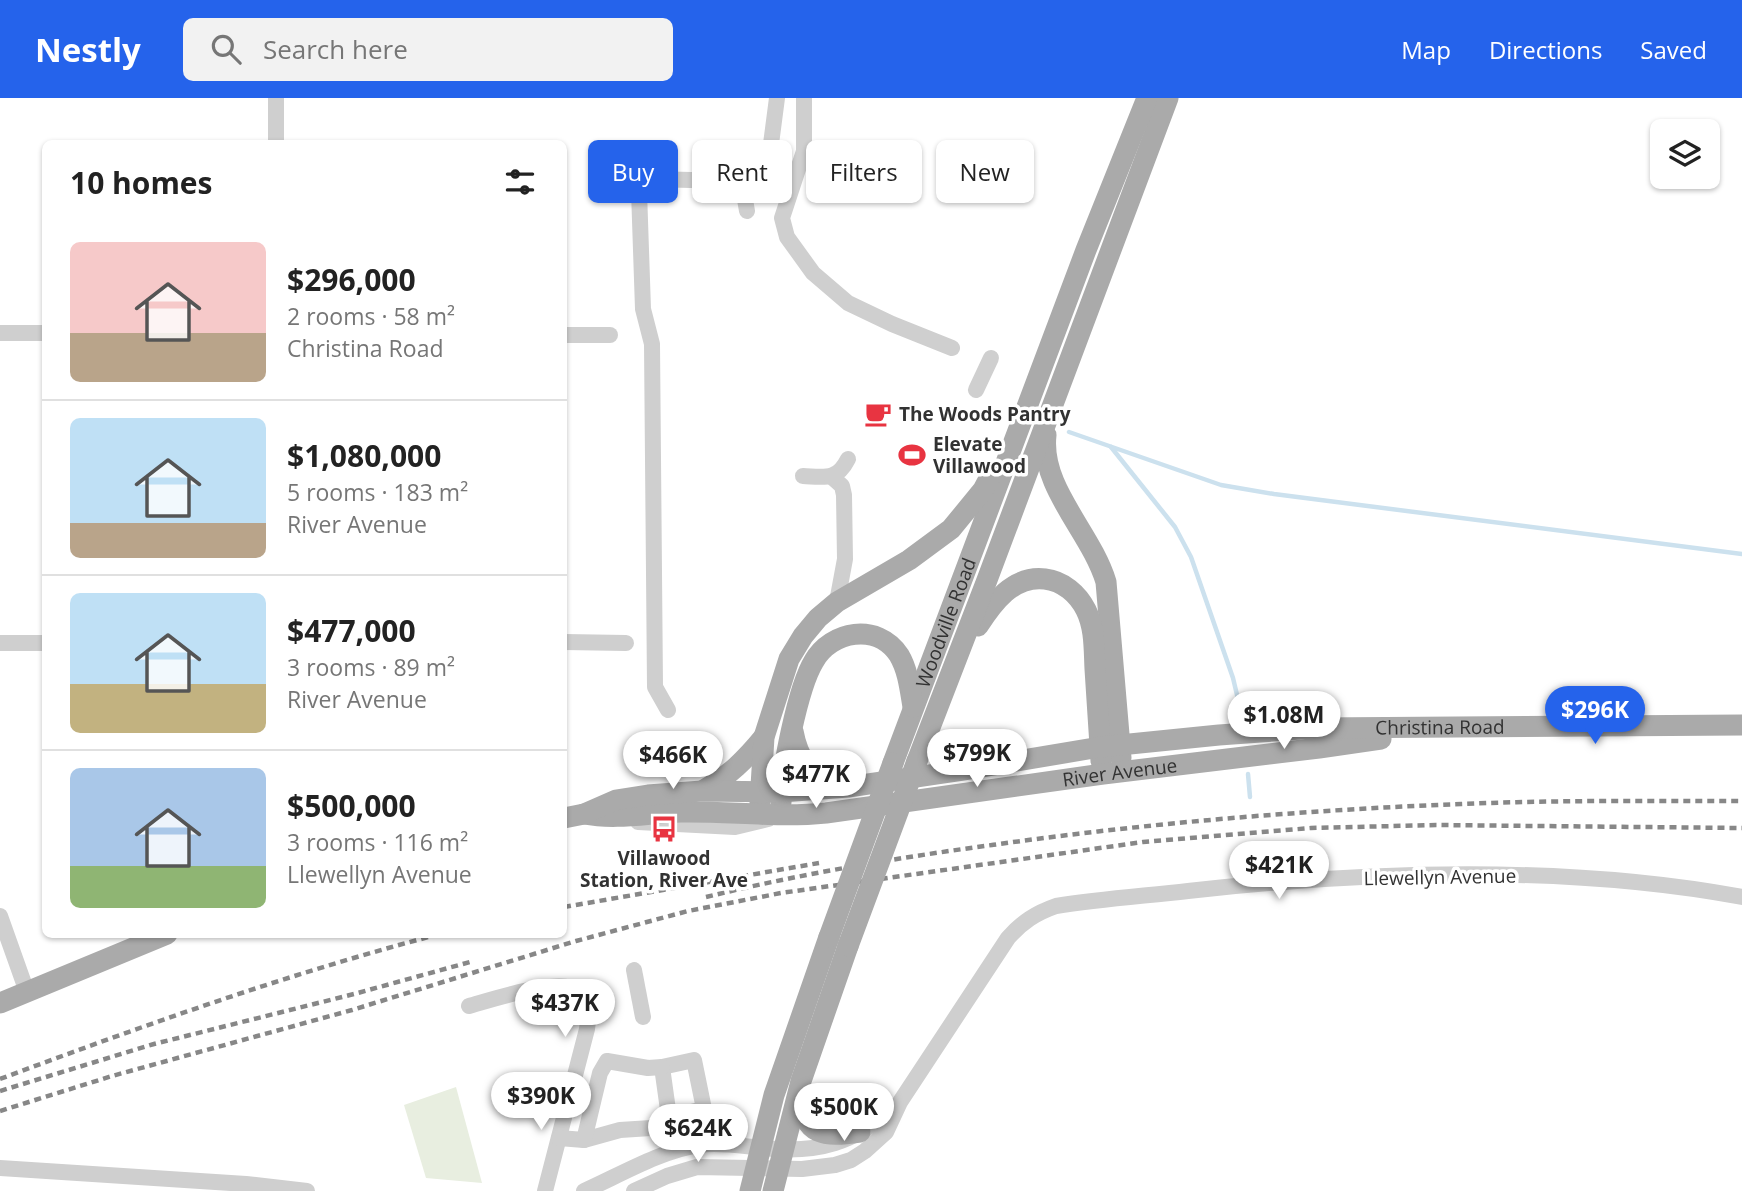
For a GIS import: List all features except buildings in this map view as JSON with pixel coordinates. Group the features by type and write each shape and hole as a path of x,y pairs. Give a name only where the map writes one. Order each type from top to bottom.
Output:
{"main road":[{"name":"Woodville Road","path":"773,1191 839,941 893,763 1086,250 1147,98"},
{"name":"Woodville Road","path":"750,1191 774,1096 917,761 1168,98"},
{"path":"1048,419 1044,449 1052,478 1095,552 1106,582 1110,746"},
{"path":"702,790 723,779 742,763 764,737 789,659 810,627 837,602 918,555 951,529 983,490 1021,422"},
{"path":"958,655 986,613 1010,587 1025,580 1039,578 1055,580 1068,587 1086,611 1090,625 1113,772"},
{"path":"759,815 771,791 793,730 807,675 822,648 833,639 848,634 875,636 887,642 898,653 904,666 913,709"},
{"name":"Christina Road","path":"848,787 1110,746 1316,728 1742,725"},
{"name":"River Avenue","path":"574,816 616,818 682,812 780,816 850,811 1113,772 1319,748 1447,728"},
{"path":"793,730 800,757 812,772 822,780 848,787"},
{"path":"764,737 771,791 780,816"},
{"name":"River Avenue","path":"574,816 616,800 702,790 771,791 848,787"},
{"path":"0,1003 157,938"},
{"path":"801,1081 803,1112 816,1132 830,1136 860,1132"}],"street":[{"path":"276,98 276,140"},
{"path":"772,140 777,98"},
{"path":"804,98 804,151 782,218 787,237 813,273 848,303 952,348"},
{"path":"668,710 654,687 652,344 643,309 639,191 651,179 692,180"},
{"path":"746,203 747,211"},
{"path":"0,333 42,334"},
{"path":"567,335 610,335"},
{"path":"976,390 991,358"},
{"path":"803,476 832,477 842,471 848,459"},
{"path":"832,477 842,486 844,495 845,559 837,602"},
{"path":"567,642 626,643"},
{"path":"0,643 42,643"},
{"path":"616,818 646,823 724,827 746,825 780,816"},
{"name":"Llewellyn Avenue","path":"780,1159 815,1167 851,1160 886,1132 901,1102 1008,938 1040,911 1056,906 1252,884 1442,876 1535,876 1628,881 1742,897"},
{"path":"0,916 27,992"},
{"path":"634,970 643,1017"},
{"path":"469,1006 541,988 565,986 579,990 586,996 589,1007 587,1029 545,1191"},
{"path":"559,1138 584,1140 620,1130 650,1128 669,1117 704,1109 694,1060 648,1068 607,1061 600,1073 584,1140"},
{"path":"662,1066 669,1117"},
{"name":"Llewellyn Avenue","path":"780,1159 831,1145 860,1132 901,1102"},
{"path":"650,1128 663,1156"},
{"path":"584,1191 617,1184 663,1156 698,1145 737,1144 758,1158"},
{"path":"634,1191 667,1176 697,1167 758,1158 780,1159"},
{"path":"0,1168 233,1183 307,1191"}],"shaded area":[{"path":"456,1087 482,1183 426,1178 404,1105"}],"waterway":[{"path":"1069,432 1221,485 1742,554"},
{"path":"1111,447 1175,527 1191,557 1233,678 1242,716"},
{"path":"1248,774 1250,797"},
{"path":"1256,850 1257,865"}],"railway":[{"path":"706,897 812,874 920,855 1051,837 1226,818 1496,803 1742,801"},
{"path":"0,1111 112,1076 352,1010 576,941 688,911 781,893 1143,842 1311,828 1436,825 1742,828"},
{"path":"567,906 819,863"},
{"path":"0,1079 218,1001 425,938"},
{"path":"0,1091 154,1044 470,962"}],"place":[{"name":"The Woods Pantry","path":"878,414"},
{"name":"Elevate Villawood","path":"912,455"},
{"name":"Villawood Station, River Ave","path":"664,829"}]}
